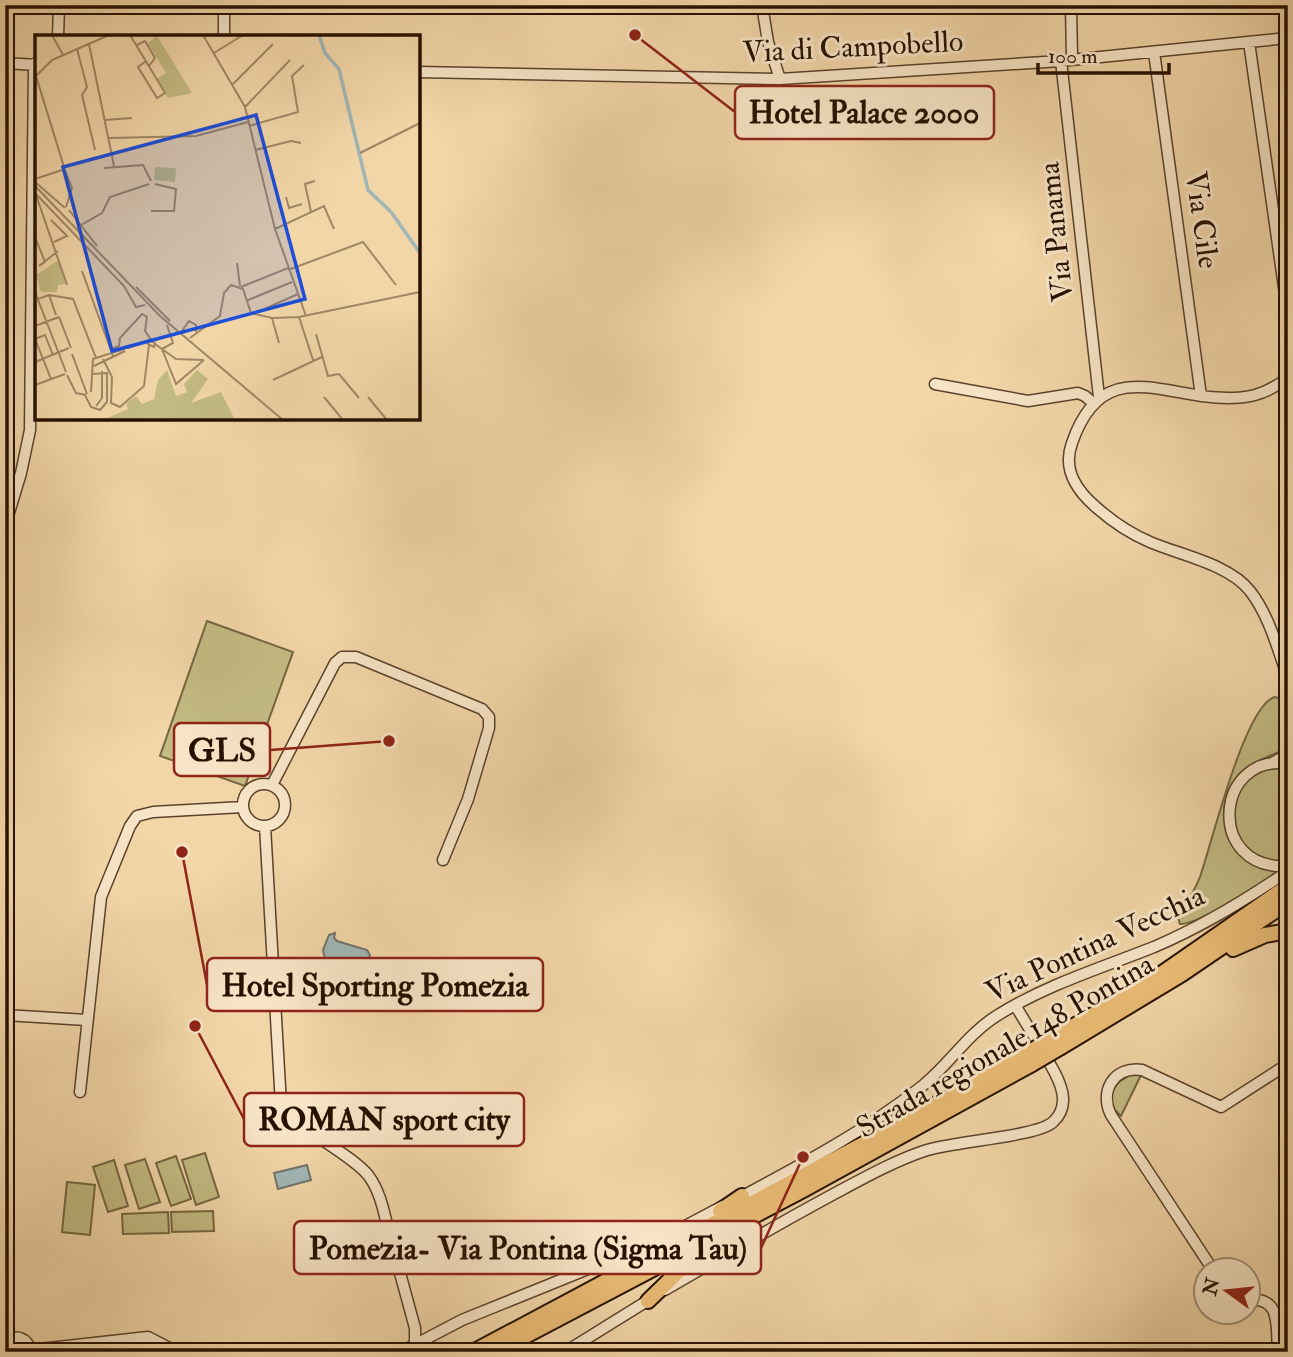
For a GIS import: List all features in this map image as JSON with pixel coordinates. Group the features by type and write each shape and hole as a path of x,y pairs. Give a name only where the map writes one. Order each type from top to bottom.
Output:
{"highway":[{"name":"Strada regionale 148 Pontina","path":"1057,1043 1288,886"},
{"name":"Strada regionale 148 Pontina","path":"741,1223 1057,1043 1155,991 1288,902"},
{"path":"1155,991 1247,942 1288,931"},
{"path":"473,1352 663,1249 1029,1059"},
{"path":"663,1249 742,1196"},
{"path":"648,1301 688,1263 741,1223"},
{"path":"495,1352 741,1223"}],"street":[{"path":"58,35 59,5"},
{"path":"224,5 224,35"},
{"path":"762,5 768,42 780,79"},
{"name":"Via Panama","path":"1070,5 1067,60 1096,400"},
{"name":"Via di Campobello","path":"420,72 780,79 1067,60 1288,38"},
{"path":"1249,42 1288,314"},
{"name":"Via Cile","path":"1154,52 1201,396"},
{"path":"5,63 35,64 30,430 5,526"},
{"path":"1288,378 1271,389 1252,396 1201,396 1124,387 1096,400 1078,427 1069,455 1071,475 1077,488 1126,530 1224,571 1245,586 1263,613 1288,678"},
{"path":"935,384 1028,401 1078,393 1096,400"},
{"path":"272,785 335,663 342,657 356,657 482,709 487,713 489,722 486,739 468,799 443,860"},
{"path":"1288,754 1254,769 1241,780 1231,800 1229,822 1238,846 1247,854 1268,864 1288,866"},
{"path":"1271,763 1288,764"},
{"path":"272,785 282,794 285,808 278,821 265,826 250,821 243,807 247,794 251,788 272,785"},
{"path":"80,1092 101,897 134,820 153,812 243,807"},
{"path":"265,826 281,1105 288,1116 342,1152 372,1181 382,1204 415,1328 412,1348 401,1352"},
{"name":"Via Pontina Vecchia","path":"412,1348 438,1336 440,1331 657,1241 742,1196 853,1133 915,1092 940,1070 976,1031 1015,1005 1213,918 1288,871"},
{"path":"1015,1005 1035,1038"},
{"path":"5,1016 87,1020"},
{"path":"565,1352 737,1247 904,1158 944,1144 1035,1131 1049,1126 1060,1114 1063,1101 1061,1087 1050,1064"},
{"path":"1204,1256 1111,1115 1106,1103 1108,1086 1119,1073 1130,1069 1142,1070 1221,1108 1279,1069 1288,1068"},
{"path":"1262,1300 1271,1306 1275,1317 1278,1352"},
{"path":"5,1341 21,1338 27,1342 31,1351 148,1337 177,1352"}],"shaded area":[{"path":"207,621 293,652 245,786 160,756"},
{"path":"1275,697 1288,702 1288,748 1249,767 1235,780 1225,803 1224,815 1225,827 1236,849 1249,861 1280,872 1215,911 1189,923 1180,924 1178,917 1199,880 1241,748 1264,706"},
{"path":"1288,766 1288,861 1268,861 1253,853 1243,843 1234,817 1235,803 1248,778 1264,769"},
{"path":"335,933 334,938 337,941 367,950 370,955 368,965 359,967 325,959 323,950 329,935"},
{"path":"1134,1074 1141,1075 1121,1116 1115,1110 1111,1097 1121,1081"},
{"path":"205,1153 219,1197 196,1205 182,1160"},
{"path":"176,1156 191,1199 171,1206 156,1163"},
{"path":"145,1159 160,1202 139,1209 125,1165"},
{"path":"114,1160 128,1206 108,1212 93,1167"},
{"path":"307,1165 311,1180 278,1189 274,1173"},
{"path":"67,1182 95,1185 90,1235 62,1232"},
{"path":"213,1211 214,1231 172,1232 171,1212"},
{"path":"168,1212 169,1233 123,1234 122,1214"}],"place":[{"name":"Hotel Palace 2000","path":"635,35"},
{"name":"GLS","path":"389,741"},
{"name":"Hotel Sporting Pomezia","path":"182,852"},
{"name":"ROMAN sport city","path":"195,1026"},
{"name":"Pomezia- Via Pontina (Sigma Tau)","path":"803,1157"}]}
